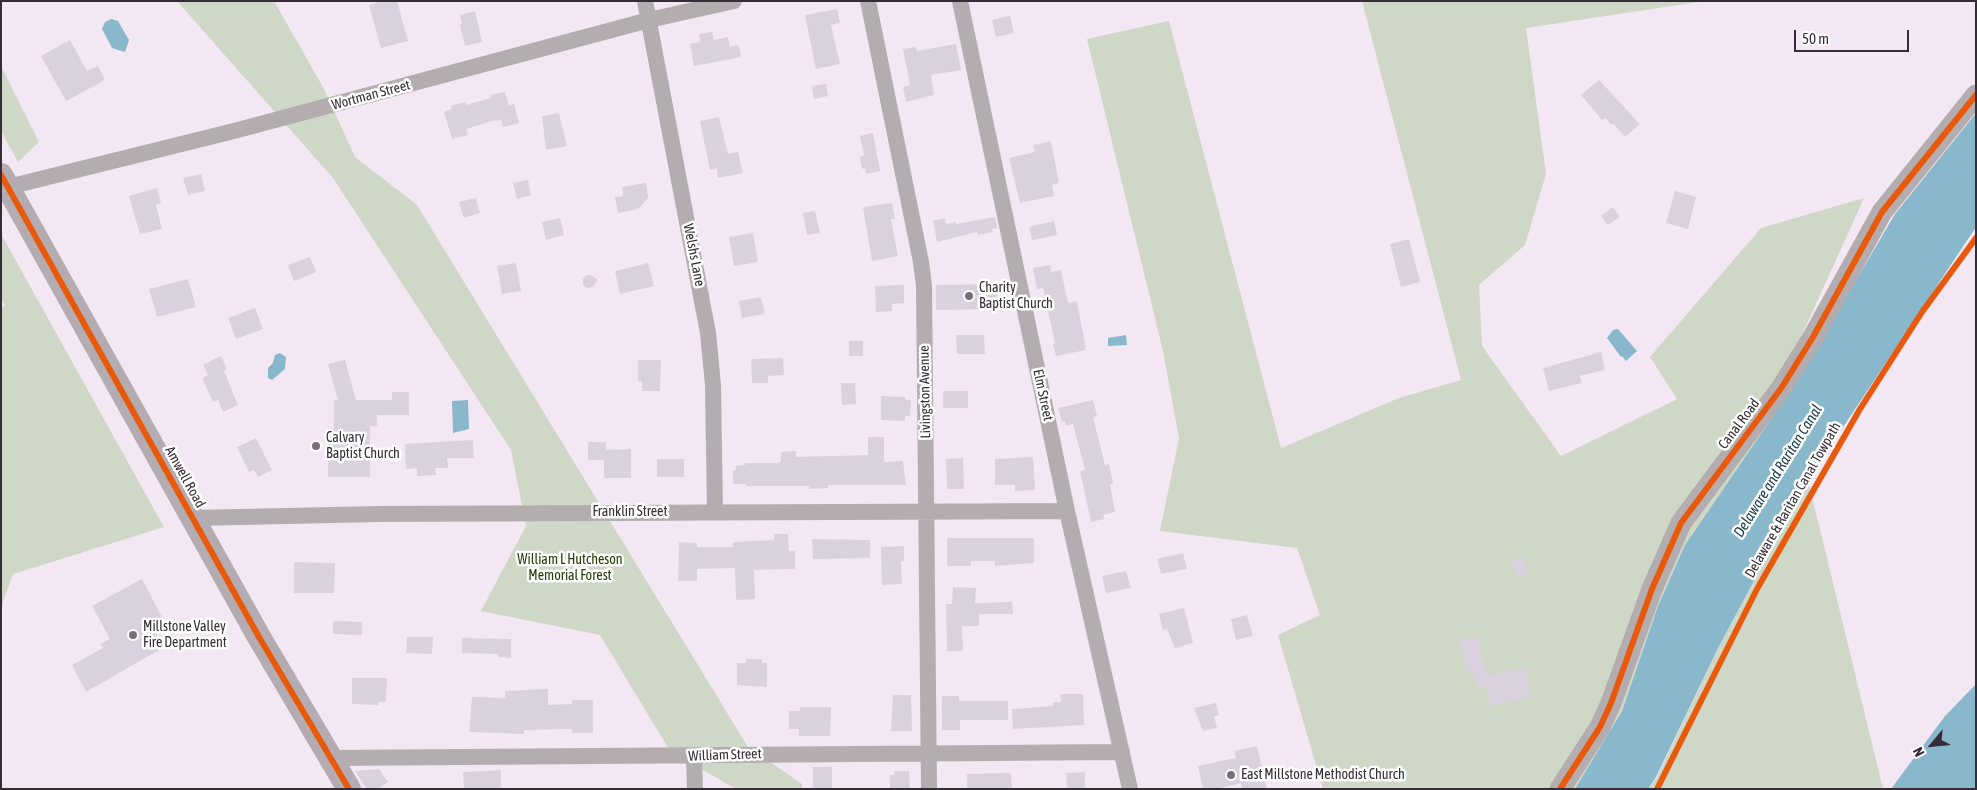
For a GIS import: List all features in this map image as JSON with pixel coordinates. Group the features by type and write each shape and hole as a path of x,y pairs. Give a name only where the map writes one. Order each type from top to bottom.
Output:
{"main road":[{"name":"Amwell Road","path":"5,181 193,518 329,758 349,789"}],"street":[{"name":"Welshs Lane","path":"645,1 708,333 713,386 715,512"},
{"name":"Wortman Street","path":"5,181 234,131 649,20 734,1"},
{"name":"Livingston Avenue","path":"868,1 921,262 924,286 929,789"},
{"name":"Elm Street","path":"960,1 1067,511 1130,789"},
{"name":"Canal Road","path":"1560,789 1600,727 1611,703 1652,589 1681,523 1782,387 1813,337 1882,212 1976,95"},
{"name":"Franklin Street","path":"193,518 331,514 1067,511"},
{"name":"William Street","path":"329,758 1122,752"},
{"path":"694,756 695,789"}],"green space":[{"name":"William L Hutcheson Memorial Forest","path":"177,1 274,1 324,89 355,157 417,205 748,747 802,784 802,789 736,789 670,751 600,635 481,611 526,526 511,450 333,178"},
{"path":"1362,1 1705,1 1526,28 1546,174 1525,245 1479,285 1482,346 1561,456 1677,399 1650,357 1761,228 1864,198 1796,348 1795,384 1685,545 1658,606 1622,711 1575,789 1323,789 1278,635 1320,615 1297,548 1160,531 1179,438 1163,351 1087,39 1169,21 1281,448 1399,398 1461,380"},
{"path":"1,66 39,142 18,162 1,131"},
{"path":"1,234 164,527 13,574 3,601 1,615 1,307 5,306 1,298"},
{"path":"1808,480 1883,789 1648,789 1657,777 1718,648"}],"water":[{"path":"111,19 118,21 129,40 125,52 112,48 102,29 105,22"},
{"name":"Delaware and Raritan Canal","path":"1976,113 1976,227 1808,480 1718,648 1656,777 1648,789 1575,789 1622,711 1658,606 1685,545 1795,384 1895,214"},
{"path":"1618,329 1637,351 1626,361 1607,338 1613,330"},
{"path":"1126,335 1127,345 1108,346 1108,338"},
{"path":"280,353 286,357 285,369 272,380 268,378 268,368 273,363 275,355"},
{"path":"468,400 469,429 453,433 452,401"},
{"path":"1976,684 1976,789 1891,789 1945,716"}],"building":[{"path":"382,1 397,1 408,41 381,48 369,5"},
{"path":"837,9 840,23 831,25 840,64 816,69 805,15"},
{"path":"475,11 482,42 465,46 460,25 462,24 460,15"},
{"path":"1010,16 1014,33 996,37 992,20"},
{"path":"712,32 714,40 728,37 730,47 739,45 741,57 694,66 690,44 700,42 699,34"},
{"path":"70,40 87,71 98,66 105,80 66,101 41,56"},
{"path":"956,44 961,70 931,75 934,95 906,102 903,87 910,85 903,49 916,47 917,51"},
{"path":"1599,80 1640,124 1625,137 1614,124 1612,125 1605,118 1602,120 1581,95"},
{"path":"826,84 828,96 814,99 812,86"},
{"path":"505,92 509,106 514,104 519,123 503,127 501,120 492,121 466,129 468,135 452,139 444,112 452,109 451,106 465,102 466,105 491,98 490,95"},
{"path":"559,113 567,146 546,150 542,116"},
{"path":"719,117 728,154 738,152 743,173 718,178 717,168 710,170 700,121"},
{"path":"873,133 880,171 866,174 865,168 862,169 860,157 864,155 860,136"},
{"path":"1051,141 1059,183 1052,185 1054,196 1020,203 1009,158 1035,152 1033,145"},
{"path":"201,174 205,191 188,195 183,178"},
{"path":"528,180 531,195 517,199 513,183"},
{"path":"646,183 648,198 638,209 618,213 615,197 623,196 622,187"},
{"path":"157,188 161,203 156,205 162,229 140,234 129,196"},
{"path":"1675,191 1696,197 1688,229 1666,223"},
{"path":"476,198 480,213 464,218 459,202"},
{"path":"892,203 895,219 891,219 898,256 872,261 863,207"},
{"path":"1613,207 1620,217 1608,225 1601,216"},
{"path":"815,211 820,233 807,235 803,213"},
{"path":"995,217 997,228 992,229 993,232 978,235 977,232 937,242 933,221 945,218 946,224 956,222 956,224"},
{"path":"560,218 564,235 546,240 542,222"},
{"path":"1054,221 1057,235 1032,240 1029,227"},
{"path":"753,233 758,262 734,266 729,237"},
{"path":"1409,239 1420,282 1401,287 1390,244"},
{"path":"310,257 316,272 294,281 288,265"},
{"path":"516,263 521,291 502,294 497,266"},
{"path":"648,263 654,286 620,294 615,271"},
{"path":"1050,265 1051,272 1061,270 1068,303 1077,301 1086,350 1056,356 1043,288 1037,289 1033,268"},
{"path":"586,275 591,275 598,280 593,287 587,288 583,285 583,279"},
{"path":"188,279 196,307 157,317 149,289"},
{"name":"Charity Baptist Church","path":"989,284 990,286 997,286 997,309 936,310 936,285"},
{"path":"904,285 904,303 892,304 892,311 876,312 875,286"},
{"path":"761,297 765,314 742,318 739,301"},
{"path":"255,308 263,329 236,339 228,318"},
{"path":"956,335 984,335 985,354 957,354"},
{"path":"849,341 863,341 863,356 849,356"},
{"path":"1601,352 1605,370 1580,376 1582,383 1549,391 1543,368"},
{"path":"221,356 227,369 224,371 238,405 223,412 218,400 213,402 202,378 208,375 203,365"},
{"path":"783,358 784,375 768,376 768,383 752,383 751,359"},
{"path":"345,360 356,400 392,400 392,392 409,392 409,415 377,415 377,426 370,426 370,477 328,477 328,428 334,428 334,400 338,400 328,364"},
{"path":"638,360 661,360 660,391 642,391 642,381 638,381"},
{"path":"841,383 855,383 856,404 842,405"},
{"path":"943,391 968,391 968,408 943,408"},
{"path":"881,396 905,397 906,400 911,400 910,416 905,416 905,421 881,420"},
{"path":"1093,400 1097,416 1093,417 1105,465 1109,464 1113,484 1110,484 1115,512 1103,515 1104,519 1091,522 1080,471 1085,470 1073,424 1066,426 1065,421 1062,422 1058,408"},
{"path":"868,437 884,437 884,462 903,461 906,485 828,485 828,488 809,489 809,486 746,486 746,484 733,484 733,470 736,470 736,466 745,465 745,463 778,463 781,461 781,452 796,451 796,457 868,455"},
{"path":"256,438 272,470 258,477 254,470 249,472 237,447"},
{"path":"473,440 474,458 447,458 448,468 435,468 436,475 417,476 417,468 406,469 405,444"},
{"path":"588,442 606,442 606,450 631,449 631,478 604,478 604,460 588,460"},
{"path":"1033,457 1035,490 1015,491 1015,485 995,485 995,459"},
{"path":"963,458 964,489 947,489 946,459"},
{"path":"657,459 684,459 684,477 657,477"},
{"path":"774,534 788,534 789,551 795,551 795,569 754,570 755,599 736,600 735,568 697,569 697,581 678,581 679,542 697,543 697,547 733,547 733,542 774,540"},
{"path":"947,538 1034,538 1034,563 995,566 995,561 971,561 971,566 947,566"},
{"path":"812,539 870,540 870,558 813,559"},
{"path":"904,546 904,561 901,561 902,584 882,585 881,547"},
{"path":"1183,553 1187,569 1161,574 1157,559"},
{"path":"1522,556 1529,572 1518,578 1510,562"},
{"path":"294,562 335,563 334,593 294,593"},
{"path":"1126,571 1131,588 1106,593 1102,576"},
{"name":"Millstone Valley Fire Department","path":"142,579 162,617 151,623 160,640 155,643 159,650 86,692 72,665 103,648 100,644 110,639 92,606"},
{"path":"953,587 976,588 975,603 1012,602 1013,614 979,614 979,626 962,626 963,651 947,651 946,604 952,604"},
{"path":"1184,608 1193,643 1175,648 1167,629 1163,630 1159,614"},
{"path":"1247,615 1253,636 1236,640 1231,619"},
{"path":"333,621 362,622 362,635 333,634"},
{"path":"1477,636 1487,676 1526,667 1531,688 1528,688 1530,697 1490,706 1486,687 1477,689 1473,672 1467,673 1459,640"},
{"path":"407,637 433,637 432,654 406,653"},
{"path":"462,638 511,639 511,658 498,657 498,654 462,653"},
{"path":"746,659 762,659 762,663 767,663 767,687 737,685 737,663 746,663"},
{"path":"352,678 387,678 386,702 378,702 378,705 352,704"},
{"path":"548,689 548,705 572,704 572,700 593,700 593,733 572,733 572,729 524,730 524,734 469,732 472,697 505,698 505,691"},
{"path":"1060,694 1083,694 1084,725 1013,729 1012,709 1053,706 1053,702 1061,702"},
{"path":"893,695 911,695 912,731 891,731"},
{"path":"942,696 959,696 959,701 1008,701 1008,720 960,720 960,730 942,730"},
{"path":"1216,703 1219,715 1214,716 1217,728 1203,731 1194,708"},
{"path":"800,707 831,707 830,736 799,736 799,729 789,729 789,711 800,711"},
{"name":"East Millstone Methodist Church","path":"1257,746 1267,789 1242,789 1241,783 1217,789 1203,789 1198,766 1236,758 1234,751"},
{"path":"813,767 832,767 832,789 813,789"},
{"path":"379,769 388,782 378,789 367,789 355,771"},
{"path":"501,770 501,788 464,789 463,772"},
{"path":"894,771 909,771 910,789 890,789 890,775 894,775"},
{"path":"1085,772 1085,789 1067,789 1066,773"},
{"path":"1011,773 1012,789 967,789 967,774"}],"cycle path":[{"path":"1560,789 1600,727 1611,703 1652,589 1681,523 1782,387 1813,337 1882,212 1976,95"},
{"path":"1,175 259,637 349,789"},
{"name":"Delaware & Raritan Canal Towpath","path":"1657,789 1757,589 1860,409 1922,312 1976,238"}],"place":[{"name":"Charity Baptist Church","path":"969,296"},
{"name":"Calvary Baptist Church","path":"316,446"},
{"name":"Millstone Valley Fire Department","path":"133,635"},
{"name":"East Millstone Methodist Church","path":"1231,775"}]}
